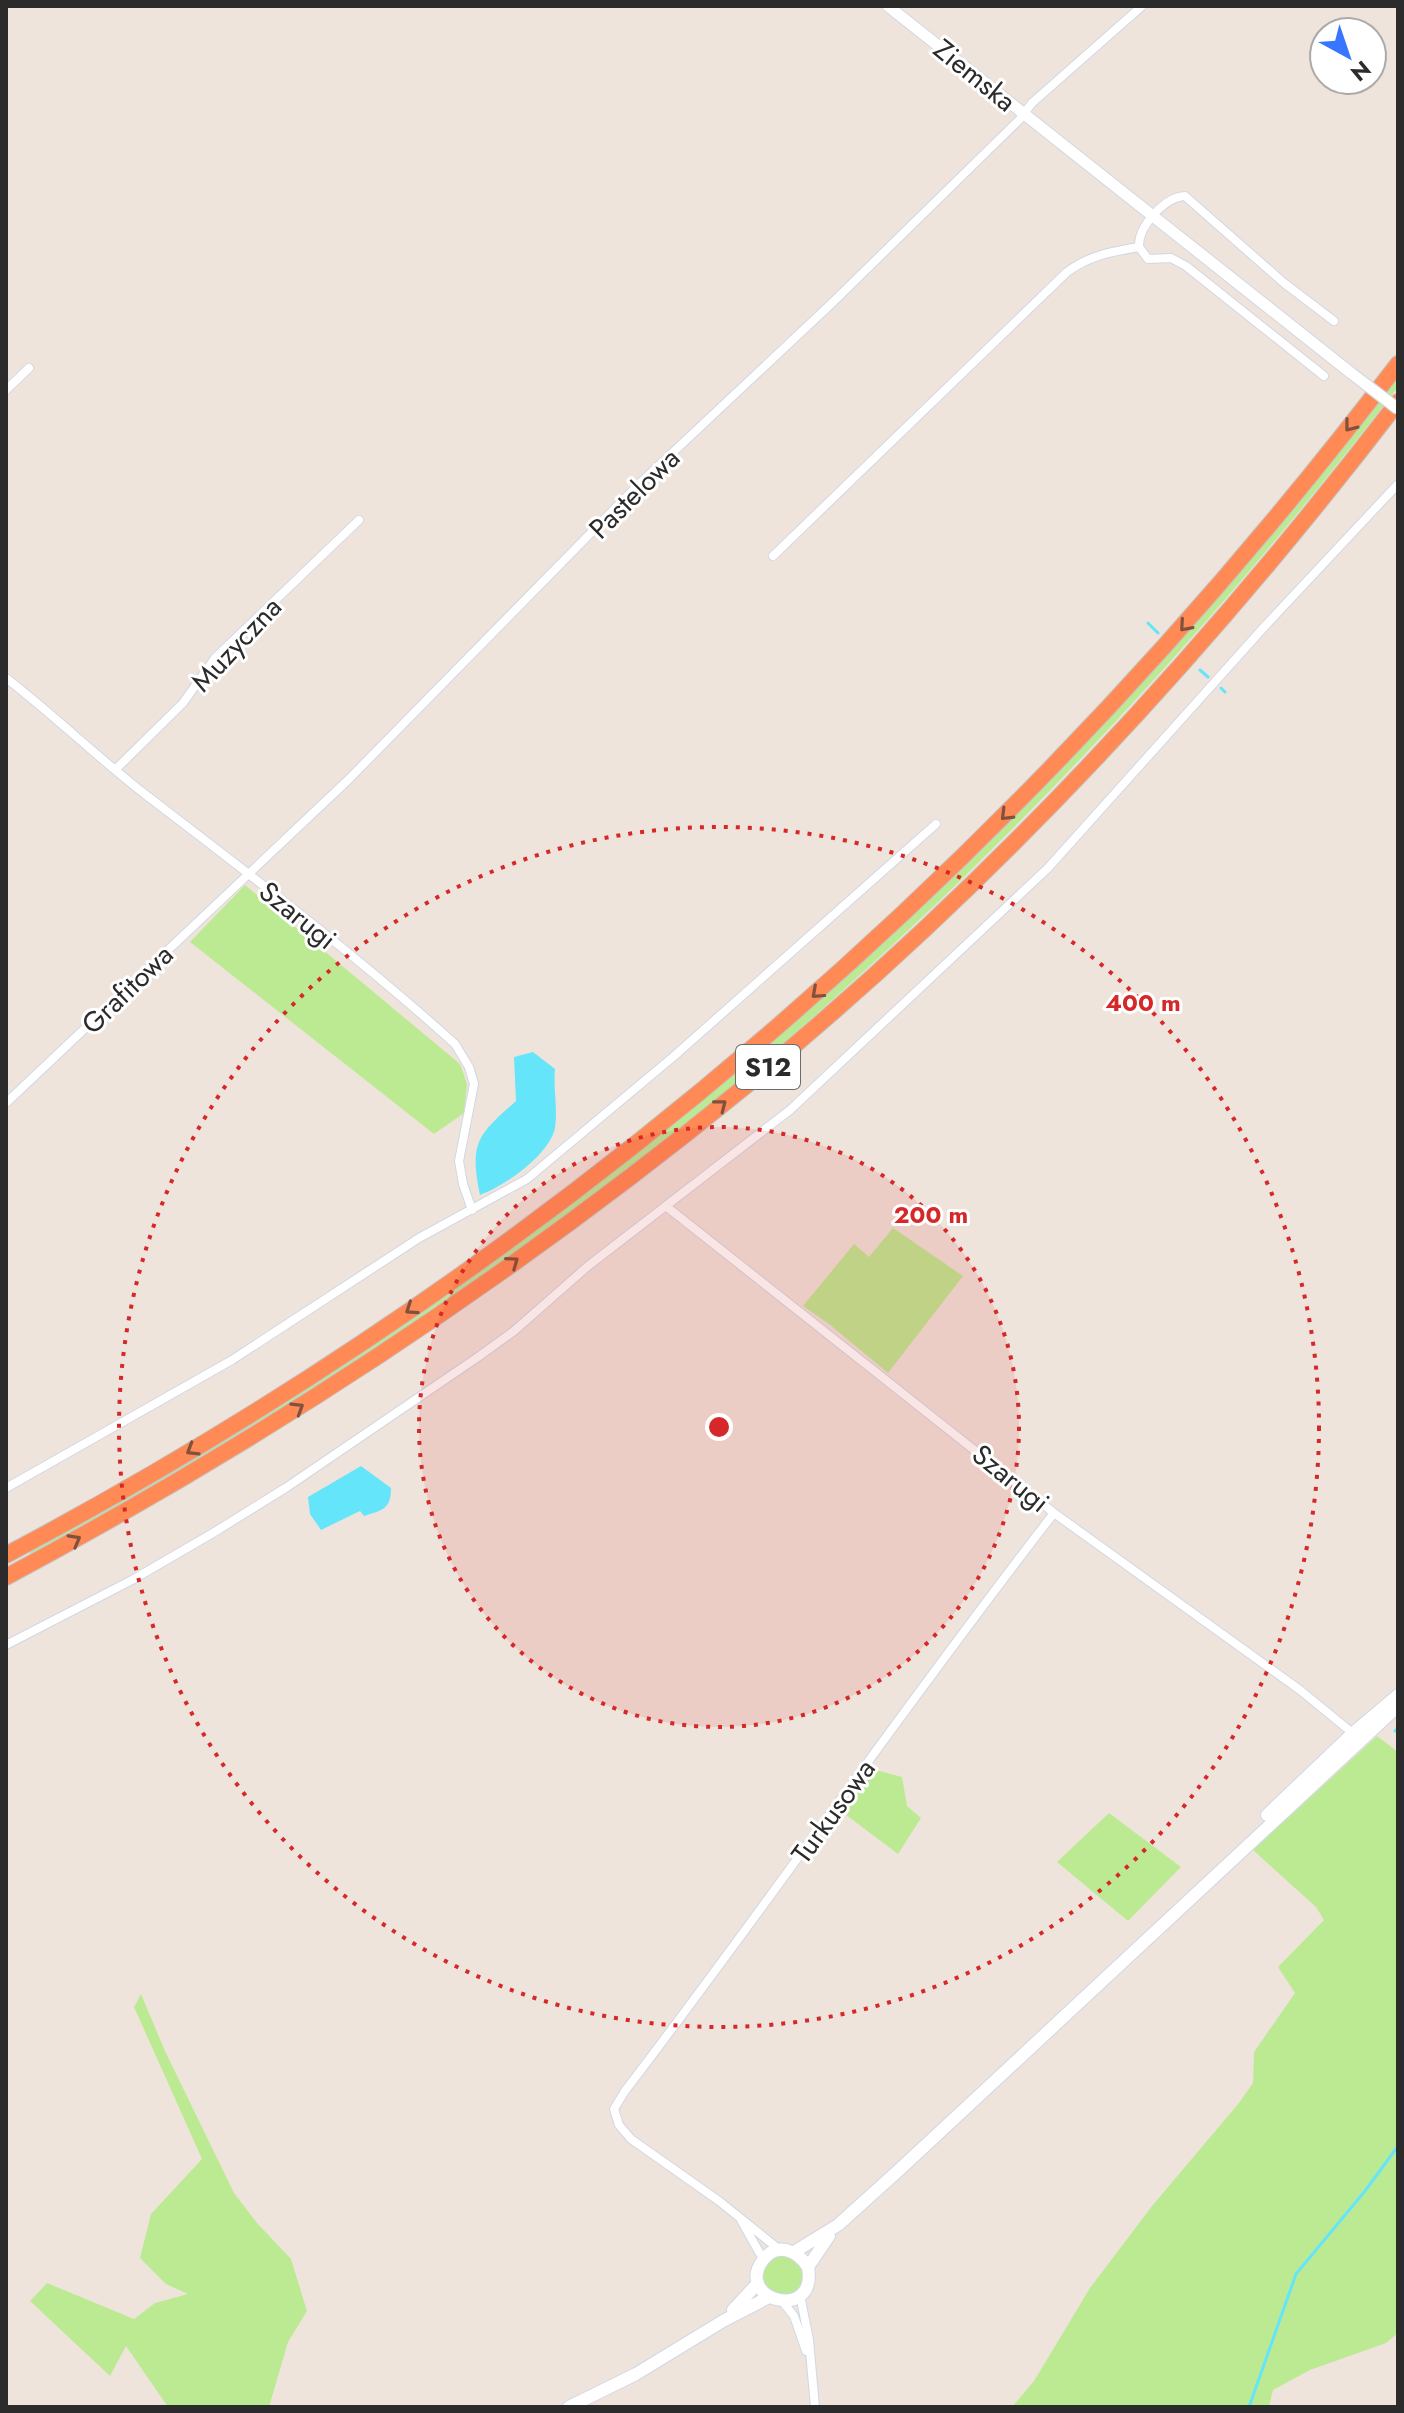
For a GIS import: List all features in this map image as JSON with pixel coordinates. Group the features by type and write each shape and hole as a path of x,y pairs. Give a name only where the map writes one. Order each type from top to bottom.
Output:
{"highway":[{"name":"S12","path":"6,1555 176,1459 331,1363 422,1302 601,1172 763,1040 948,872 1086,733 1248,552 1398,364"},
{"name":"S12","path":"6,1577 222,1456 394,1346 616,1189 745,1087 877,972 1064,790 1211,632 1329,491 1398,402"}],"main road":[{"path":"808,2267 838,2225 1031,2049 1398,1695"},
{"path":"1357,1737 1398,1706"},
{"path":"723,2321 758,2283 759,2266 763,2259 787,2251 838,2225"},
{"path":"758,2283 769,2297 782,2301 800,2295 808,2282 808,2267 802,2258 787,2251"},
{"path":"569,2407 647,2368 769,2297"}],"street":[{"name":"Ziemska","path":"888,6 1398,409"},
{"name":"Pastelowa","path":"247,874 348,780 636,487 821,314 1068,70 1142,6"},
{"path":"1324,376 1186,266 1171,258 1148,259 1139,247 1141,231 1175,197 1185,196 1284,283 1334,321"},
{"path":"773,556 1067,272 1083,260 1102,253 1139,247"},
{"path":"6,390 29,368"},
{"path":"6,1645 156,1567 287,1487 514,1331 588,1266 790,1110 1025,891 1324,561 1398,484"},
{"name":"Muzyczna","path":"115,770 183,703 215,658 359,520"},
{"name":"Szarugi","path":"6,678 43,706 115,770 441,1032 463,1055 474,1084 459,1161 472,1210"},
{"path":"6,1488 232,1360 419,1238 527,1179 585,1133 936,824"},
{"name":"Grafitowa","path":"6,1103 247,874"},
{"name":"Szarugi","path":"667,1207 1054,1513 1300,1690 1357,1737"},
{"name":"Turkusowa","path":"738,2216 631,2139 619,2125 614,2109 1054,1513"},
{"path":"738,2216 787,2251"},
{"path":"738,2216 763,2259"},
{"path":"800,2295 815,2407"},
{"path":"782,2301 794,2316 810,2363"}],"green space":[{"path":"1398,374 1398,387 1298,513 1193,636 1084,756 970,871 852,982 730,1088 604,1189 376,1351 276,1415 32,1556 28,1550 308,1383 471,1276 559,1210 800,1016 977,852 1125,699 1265,540"},
{"path":"245,885 460,1064 467,1084 464,1113 434,1134 190,942"},
{"path":"893,1228 963,1276 888,1373 803,1306 854,1244 869,1257"},
{"path":"1377,1736 1398,1752 1398,2333 1386,2343 1310,2370 1273,2390 1269,2407 1012,2407 1034,2381 1090,2288 1152,2206 1253,2083 1254,2052 1295,1993 1278,1967 1324,1920 1316,1907 1253,1850"},
{"path":"872,1769 902,1777 907,1806 921,1818 898,1854 841,1811"},
{"path":"1109,1813 1181,1867 1128,1921 1057,1862"},
{"path":"141,1994 234,2193 291,2259 307,2311 288,2342 269,2407 168,2407 126,2346 110,2376 30,2301 47,2283 134,2319 155,2303 188,2294 166,2284 140,2258 151,2214 202,2159 134,2007"},
{"path":"783,2256 797,2262 803,2276 797,2290 783,2296 769,2290 763,2276 769,2262"}],"water":[{"path":"533,1052 555,1069 555,1128 544,1149 525,1168 480,1195 476,1163 480,1141 516,1101 514,1057"},
{"path":"361,1466 391,1488 387,1505 364,1516 360,1511 321,1530 310,1514 308,1497"}],"waterway":[{"path":"1148,623 1158,633"},
{"path":"1200,670 1208,677"},
{"path":"1221,688 1225,692"},
{"path":"1395,1731 1398,1728"},
{"path":"1249,2407 1296,2274 1398,2146"}]}
